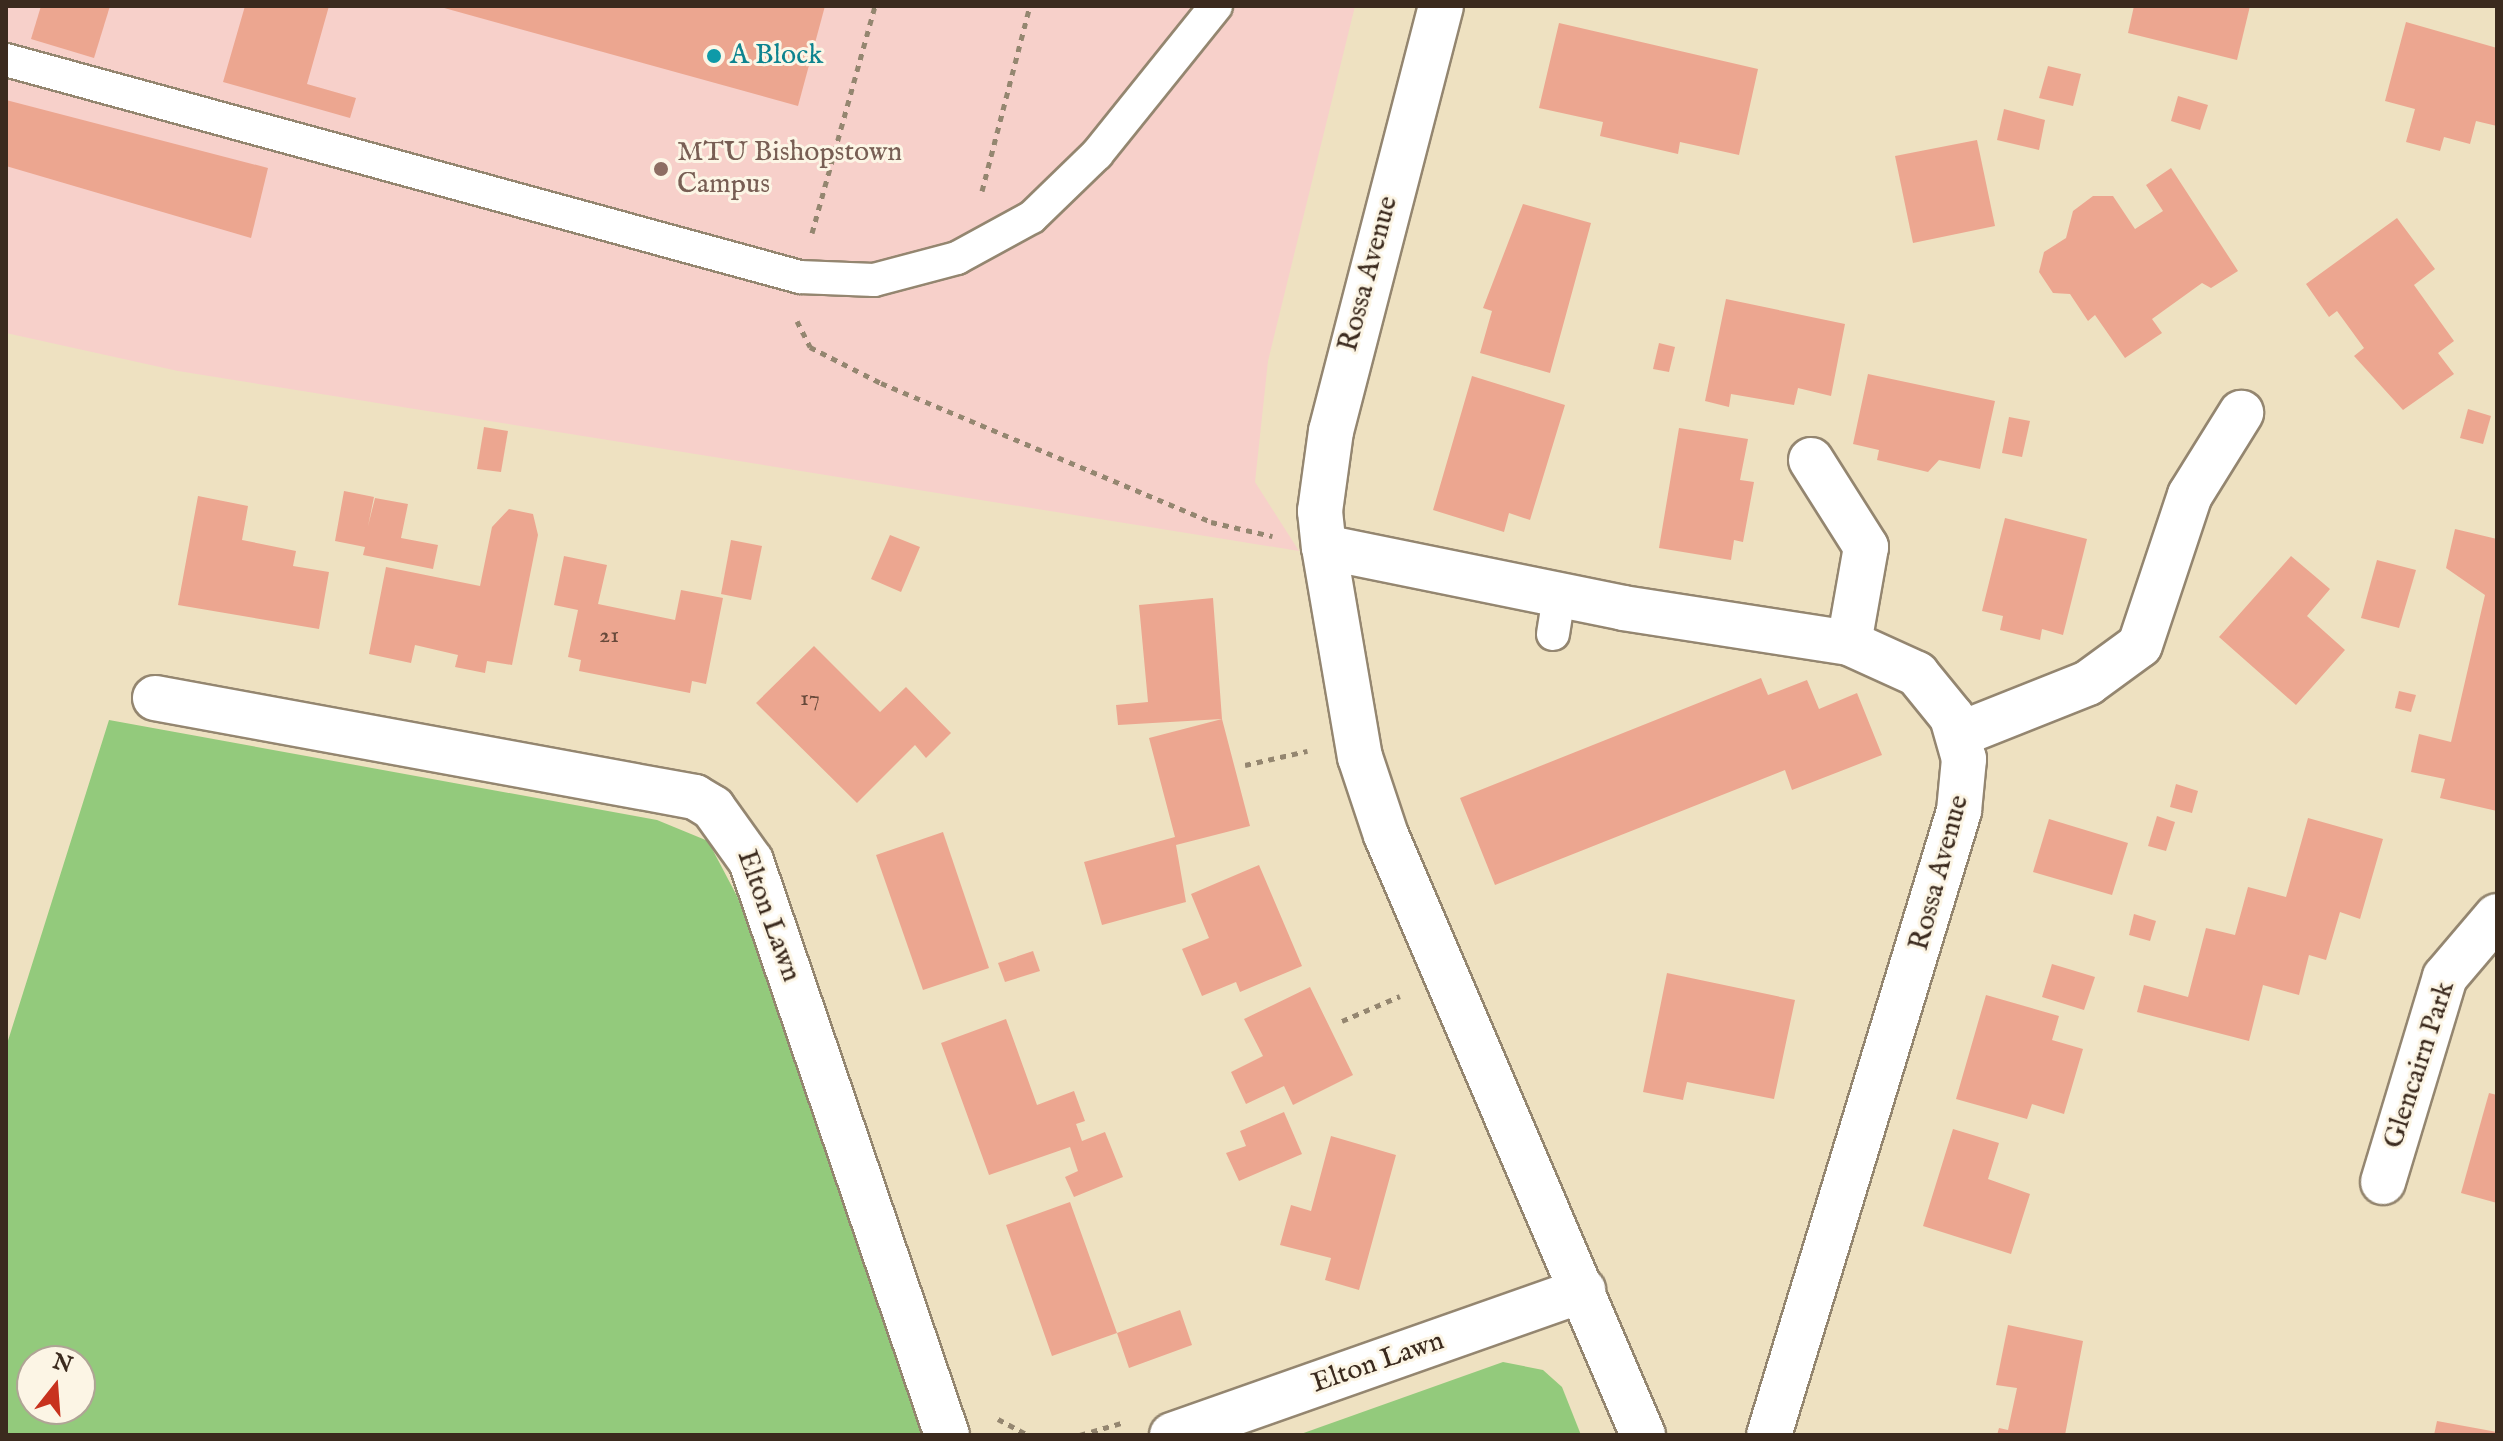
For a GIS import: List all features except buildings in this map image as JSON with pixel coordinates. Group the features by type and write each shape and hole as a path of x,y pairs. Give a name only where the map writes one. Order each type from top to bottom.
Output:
{"street":[{"name":"Rossa Avenue","path":"1441,6 1331,431 1320,511 1324,547 1360,757 1386,835 1643,1435"},
{"path":"1960,734 2088,683 2140,645 2190,495 2241,413"},
{"path":"1811,460 1866,547 1849,643"},
{"name":"Rossa Avenue","path":"1324,547 1556,614 1849,643 1917,674 1938,693 1960,734 1964,786 1948,853 1769,1435"},
{"name":"Elton Lawn","path":"155,698 695,797 713,808 751,861 947,1435"},
{"name":"Glencairn Park","path":"2383,1182 2445,977 2497,916"},
{"name":"Elton Lawn","path":"1153,1427 1583,1290"}],"lane":[{"path":"6,60 800,277 874,280 966,253 1032,217 1097,154 1216,6"}],"path":[{"path":"875,6 800,277 796,325 810,347 1211,522 1324,547"},
{"path":"966,253 1030,6"},
{"path":"1275,537 1278,552"},
{"path":"1308,735 1314,763"},
{"path":"1245,765 1312,749"},
{"path":"1399,980 1411,1006"},
{"path":"1342,1021 1406,994"},
{"path":"989,1410 1005,1427 1028,1435"},
{"path":"1080,1435 1153,1427"}],"shaded area":[{"name":"MTU Bishopstown Campus","path":"6,6 1355,6 1268,361 1255,482 1299,551 178,371 6,333"}],"green space":[{"path":"109,720 657,820 708,841 738,898 925,1435 6,1435 6,1047"},
{"path":"1503,1362 1543,1370 1562,1387 1581,1435 1298,1435"}],"place":[{"name":"A Block","path":"714,56"},
{"name":"MTU Bishopstown Campus","path":"661,169"}]}
